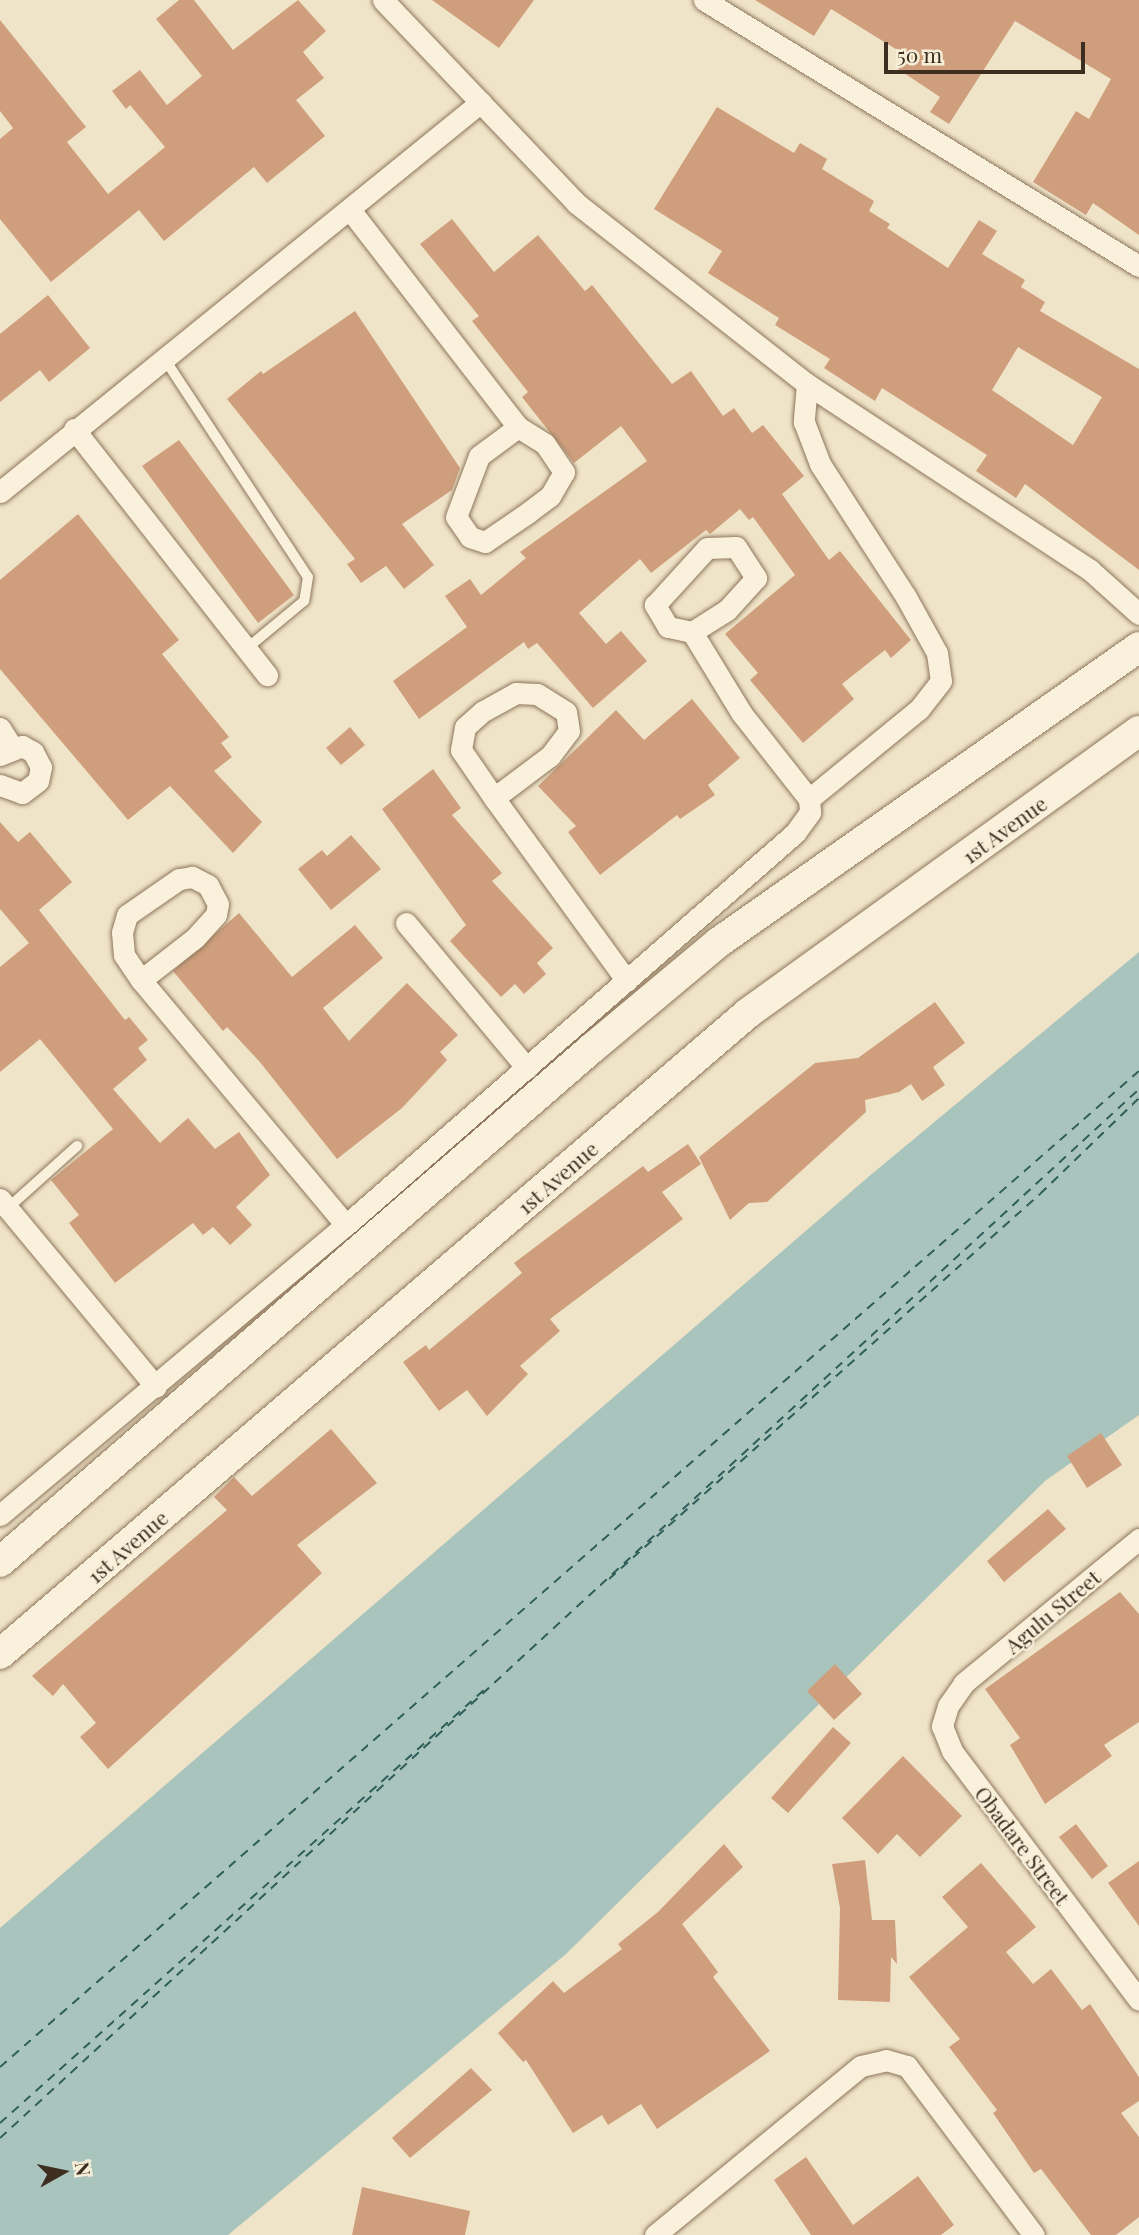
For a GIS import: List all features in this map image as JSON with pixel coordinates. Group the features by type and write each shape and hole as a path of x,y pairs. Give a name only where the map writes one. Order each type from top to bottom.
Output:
{"main road":[{"path":"0,1562 719,942 1139,647"},
{"name":"1st Avenue","path":"0,1654 748,1013 1139,731"}],"street":[{"path":"383,0 576,203 807,384 1090,570 1139,614"},
{"path":"704,0 1139,267"},
{"path":"0,492 74,429 351,211 481,102"},
{"path":"351,211 518,427 545,444 564,472 550,496 529,512 485,542 470,537 456,517 479,456 518,427"},
{"path":"807,384 804,422 820,464 906,597 937,653 941,681 919,709 809,799"},
{"path":"74,429 267,675"},
{"path":"0,1515 156,1387 346,1225 795,833 810,812 809,799 742,714 692,632 668,626 655,605 707,548 736,547 756,578 727,610 692,632"},
{"path":"495,797 550,756 569,731 566,712 537,694 516,693 483,711 465,727 461,750 627,981"},
{"path":"0,728 6,751 33,752 40,774 33,788 22,793 0,785"},
{"path":"141,980 195,938 216,915 218,904 208,885 192,877 179,879 127,915 121,932 124,955 141,980 346,1225"},
{"path":"406,923 527,1068"},
{"path":"4,1203 156,1387"},
{"name":"Agulu Street","path":"964,1684 1139,1539"},
{"name":"Obadare Street","path":"964,1684 948,1706 942,1726 952,1751 1139,2000"},
{"path":"655,2235 861,2066 886,2060 906,2066 1034,2235"}],"lane":[{"path":"164,358 307,577 304,601 246,649"},
{"path":"4,1203 77,1146"}],"water":[{"path":"1139,952 1139,1415 1045,1481 566,1954 228,2235 0,2235 0,1928 867,1178"}],"building":[{"path":"179,0 194,0 233,50 298,0 326,31 303,52 324,78 296,100 325,136 267,183 254,167 164,241 139,210 51,282 0,219 0,139 13,128 0,111 0,20 86,127 67,142 108,194 165,147 130,105 126,109 112,91 140,70 167,105 202,76 156,19"},
{"path":"432,0 534,0 499,48"},
{"path":"755,0 1139,0 1139,235 1093,203 1086,215 1033,182 1076,111 1089,119 1111,79 1015,21 949,124 930,112 940,97 898,69 907,56 831,9 814,36"},
{"path":"717,107 794,153 800,143 827,159 822,169 874,201 869,211 890,224 887,228 948,268 979,220 997,231 982,254 1025,280 1021,287 1045,302 1040,311 1139,369 1139,570 1025,484 1016,498 976,471 987,455 882,388 875,401 824,368 830,359 775,325 779,318 708,273 722,251 654,209","holes":["1018,347 1102,397 1073,445 992,390"]},
{"path":"452,219 494,272 538,235 585,291 592,285 672,384 691,371 723,416 734,408 752,433 763,425 804,476 782,494 829,560 840,551 911,640 891,658 885,650 842,684 854,699 803,743 750,680 758,673 725,634 795,575 753,517 749,520 740,509 710,534 706,530 651,573 640,559 579,613 606,644 621,631 647,661 593,708 537,643 528,649 524,642 419,719 393,681 467,627 445,596 470,579 481,595 526,558 520,552 647,461 621,426 574,463 522,397 528,392 472,321 479,316 420,244"},
{"path":"48,295 90,348 49,382 40,370 0,402 0,334"},
{"path":"355,311 460,468 452,490 402,524 434,565 404,589 386,566 361,583 347,564 355,559 227,399 261,371 263,374"},
{"path":"179,440 294,595 258,623 142,466"},
{"path":"78,514 179,640 162,654 229,737 221,743 232,757 214,771 262,822 233,853 170,786 128,820 0,669 0,580"},
{"path":"692,699 740,758 708,785 715,795 680,819 677,815 600,875 568,832 576,826 538,786 616,710 644,740"},
{"path":"350,727 365,745 341,765 326,748"},
{"path":"433,769 461,808 452,815 502,873 492,881 553,948 537,963 546,974 524,994 515,984 501,997 450,941 466,925 382,809"},
{"path":"0,822 18,842 30,832 72,882 39,910 125,1020 129,1017 148,1040 138,1048 147,1060 113,1089 160,1143 188,1118 215,1149 239,1132 270,1175 236,1207 252,1225 230,1245 213,1227 203,1235 193,1223 115,1283 69,1223 79,1215 51,1180 113,1129 40,1039 0,1072 0,967 29,943 0,909"},
{"path":"351,835 381,869 331,910 298,869 322,850 327,856"},
{"path":"239,913 292,977 355,925 383,958 323,1008 349,1041 407,983 458,1035 440,1052 447,1060 402,1108 337,1159 259,1061 227,1027 223,1031 173,971"},
{"path":"935,1002 965,1043 933,1067 945,1085 922,1101 911,1084 899,1092 865,1100 866,1112 767,1202 749,1203 730,1220 699,1157 815,1063 858,1058"},
{"path":"688,1144 701,1164 662,1192 683,1219 550,1319 560,1331 520,1366 528,1374 487,1416 467,1390 439,1411 403,1362 426,1345 429,1350 522,1273 514,1263 643,1166 648,1172"},
{"path":"331,1429 377,1483 297,1545 322,1573 108,1769 80,1737 96,1723 63,1684 53,1696 32,1676 227,1510 214,1497 234,1477 252,1496"},
{"path":"1101,1433 1122,1465 1087,1488 1067,1456"},
{"path":"1048,1509 1066,1529 1004,1582 987,1561"},
{"path":"1120,1592 1139,1614 1139,1722 1104,1745 1112,1756 1045,1804 1010,1745 1020,1738 985,1689"},
{"path":"835,1664 862,1694 834,1720 807,1691"},
{"path":"833,1727 851,1743 788,1813 771,1798"},
{"path":"903,1756 962,1816 920,1857 897,1834 878,1854 842,1818"},
{"path":"1076,1824 1108,1866 1092,1879 1059,1837"},
{"path":"724,1844 743,1867 682,1924 718,1972 713,1977 770,2051 657,2129 641,2104 608,2125 602,2115 573,2133 526,2060 523,2062 498,2033 553,1981 564,1993 622,1949 618,1944 658,1912"},
{"path":"865,1860 872,1920 895,1920 897,1964 891,1957 890,2002 838,2000 840,1908 832,1864"},
{"path":"1139,1861 1139,1926 1108,1883"},
{"path":"981,1863 1036,1927 1006,1952 1033,1984 1051,1969 1082,2010 1090,2004 1139,2077 1139,2101 1121,2113 1139,2137 1139,2217 1116,2235 1091,2235 1041,2169 1034,2173 993,2113 997,2110 949,2047 960,2039 909,1977 968,1927 942,1897"},
{"path":"471,2068 492,2090 410,2158 392,2138"},
{"path":"806,2157 853,2225 918,2176 954,2225 941,2235 811,2235 774,2180"},
{"path":"362,2187 470,2211 465,2235 352,2235"}],"ferry route":[{"path":"0,2067 1139,1071"},
{"path":"0,2138 1139,1089"},
{"path":"609,1579 1040,1194 1139,1098"},
{"path":"0,2123 484,1690"}]}
